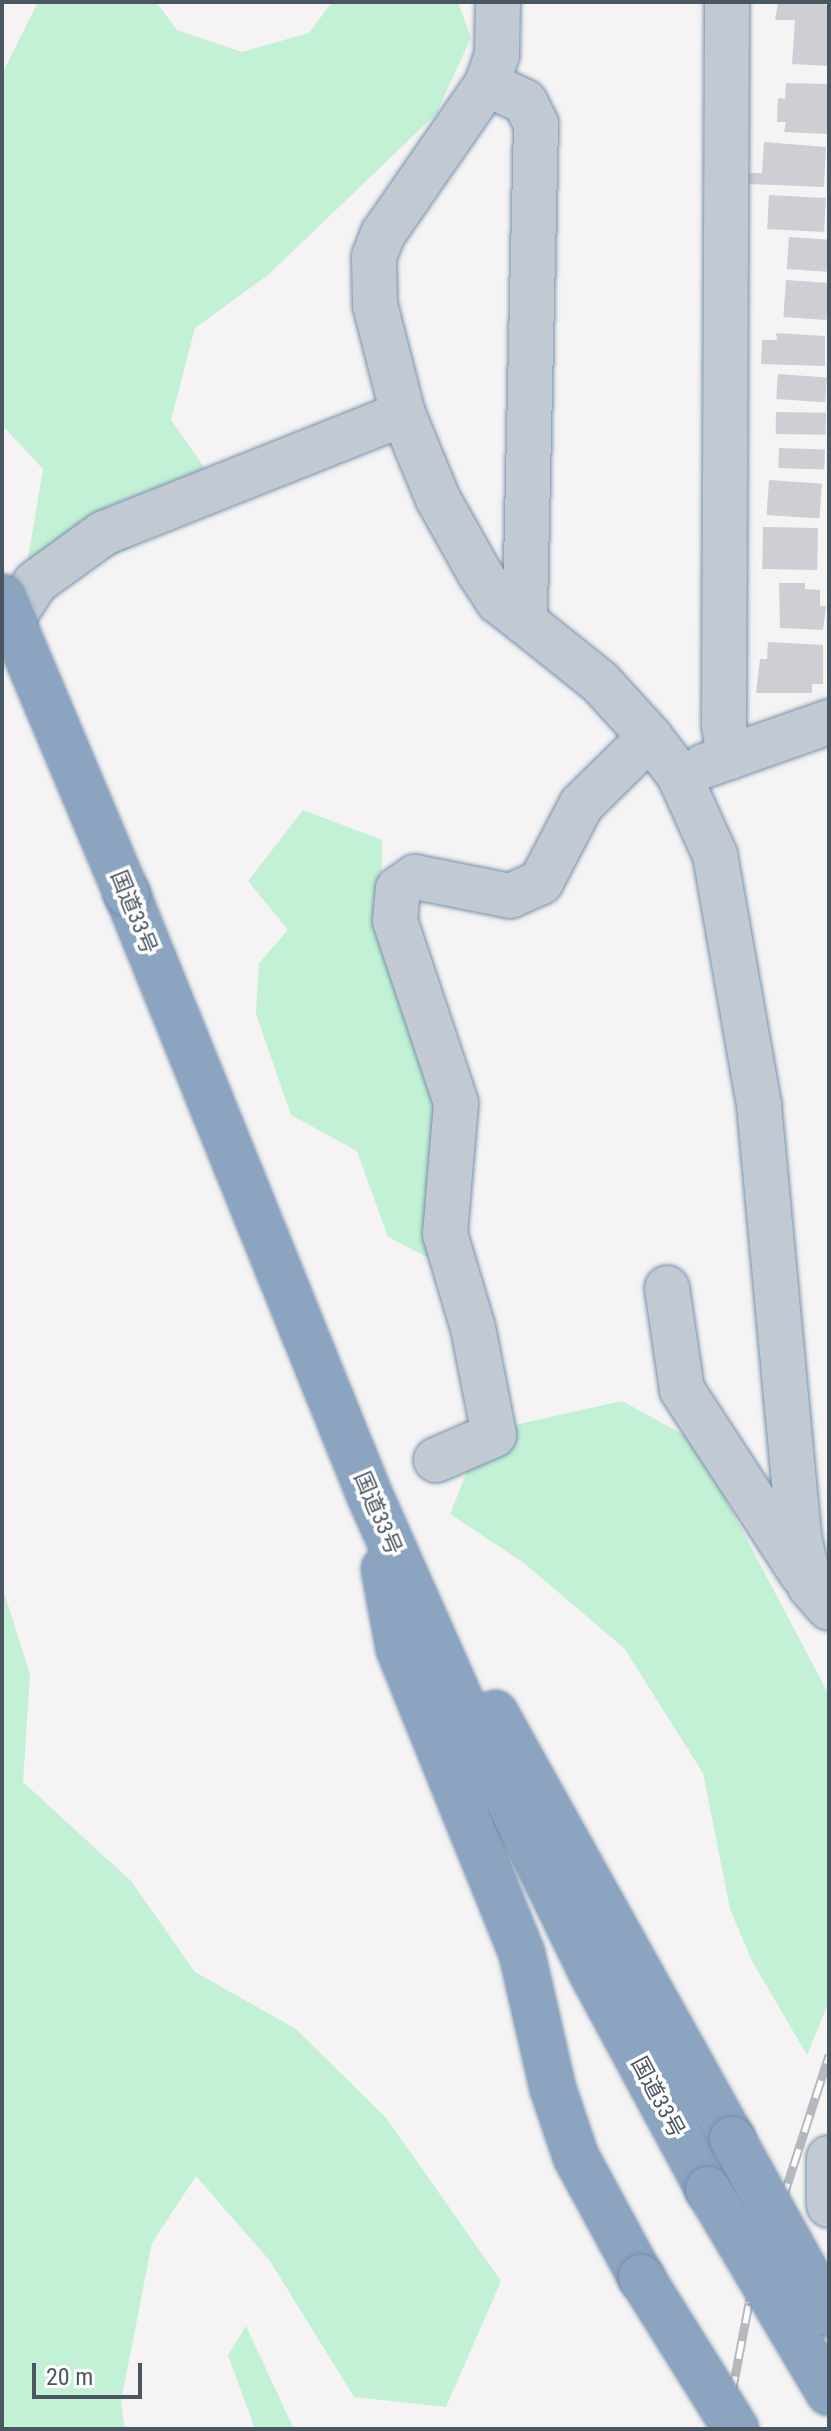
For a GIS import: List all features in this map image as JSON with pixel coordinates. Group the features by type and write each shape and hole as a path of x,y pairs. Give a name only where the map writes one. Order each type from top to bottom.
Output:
{"highway":[{"name":"国道33号","path":"2,597 127,894 370,1496 534,1859 708,2189 829,2393"},
{"path":"370,1496 609,1913 829,2314"},
{"path":"370,1496 399,1649 522,1954 553,2089 576,2157 641,2277 736,2429"}],"street":[{"path":"498,2 497,55 487,84 383,234 374,257 375,305 403,414 438,499 479,572 498,601 600,682 650,737 679,775 715,855 759,1105 799,1537 820,1597"},
{"path":"727,2 724,725 729,758"},
{"path":"487,84 525,102 536,124 525,622"},
{"path":"2,634 36,582 104,533 403,414"},
{"path":"679,775 829,722"},
{"path":"436,1460 494,1435 473,1328 445,1234 456,1103 395,921 398,889 415,877 510,896 541,882 581,805 650,737"},
{"path":"667,1288 682,1390 820,1597"},
{"path":"829,2158 829,2205"}],"green space":[{"path":"38,2 156,2 177,30 242,52 309,33 332,2 458,2 471,38 436,114 268,275 195,328 171,420 209,474 141,542 51,587 28,558 43,469 2,425 2,74"},
{"path":"303,810 382,840 382,940 449,1108 452,1270 388,1237 357,1151 291,1115 256,1014 259,963 288,930 248,881"},
{"path":"622,1401 695,1441 829,1695 829,2001 807,2055 752,1961 730,1909 703,1773 624,1648 524,1563 450,1514 483,1432"},
{"path":"2,1586 30,1674 23,1782 131,1881 195,1972 296,2029 387,2119 501,2281 446,2407 354,2397 270,2261 196,2176 152,2243 121,2401 125,2429 2,2429"},
{"path":"246,2326 294,2429 255,2429 228,2355"}],"building":[{"path":"778,2 822,2 829,7 829,66 792,64 795,20 775,20"},
{"path":"786,83 829,84 828,134 784,132 786,122 777,122 778,98 785,99"},
{"path":"764,142 826,147 824,187 748,184 749,173 762,173"},
{"path":"769,195 826,198 824,232 767,229"},
{"path":"789,237 829,240 827,272 787,269"},
{"path":"786,280 829,283 826,320 783,317"},
{"path":"776,333 825,336 825,366 761,364 762,340 777,340"},
{"path":"778,374 827,377 825,402 776,399"},
{"path":"776,412 826,413 826,435 776,434"},
{"path":"779,448 825,450 824,470 778,468"},
{"path":"769,480 822,484 819,519 767,515"},
{"path":"763,527 818,528 817,570 762,569"},
{"path":"779,583 805,583 805,589 820,590 820,606 826,606 823,630 780,628"},
{"path":"768,642 823,645 823,684 812,684 812,693 756,693 760,659 767,659"}],"railway":[{"path":"725,2429 749,2303 829,2055"}]}
